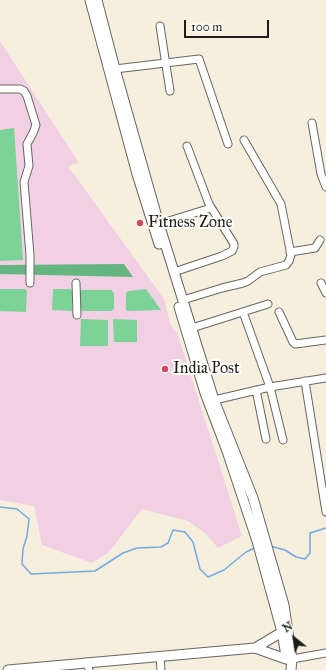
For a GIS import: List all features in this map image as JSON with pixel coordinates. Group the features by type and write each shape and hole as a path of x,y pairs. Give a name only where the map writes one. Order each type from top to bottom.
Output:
{"main road":[{"path":"90,0 137,174 227,451 261,538 285,631 291,669"},
{"path":"97,0 159,224 192,328 211,400"},
{"path":"255,648 285,631"},
{"path":"8,670 88,666 160,656 255,648 289,659"}],"street":[{"path":"160,26 170,92"},
{"path":"115,69 199,59 228,144"},
{"path":"0,89 20,89 24,91 36,125 34,133 27,144 29,166 24,182 30,255 30,283"},
{"path":"312,123 321,174 326,188"},
{"path":"183,300 243,283 265,270 286,265 289,261 290,252 281,204 244,140"},
{"path":"174,272 222,256 232,251 234,248 234,244 211,208 187,146"},
{"path":"159,224 211,208"},
{"path":"290,252 315,248 320,240"},
{"path":"76,283 76,315"},
{"path":"321,283 326,293"},
{"path":"192,328 268,304"},
{"path":"243,312 270,386 283,440"},
{"path":"279,312 295,344 326,340"},
{"path":"211,400 270,386 326,378"},
{"path":"305,381 326,512"},
{"path":"256,390 266,439"},
{"path":"289,659 326,653"},
{"path":"160,656 161,670"}],"shaded area":[{"path":"0,41 79,163 68,166 164,299 171,326 177,332 242,536 218,548 205,533 188,521 142,509 109,552 92,563 42,545 34,506 0,500"}],"green space":[{"path":"14,128 23,260 0,261 0,130"},
{"path":"124,264 133,277 0,274 0,265"},
{"path":"0,289 25,289 27,291 26,312 0,311"},
{"path":"53,289 70,289 72,291 72,311 52,310"},
{"path":"146,289 161,310 127,311 126,293 128,291"},
{"path":"111,290 114,293 114,309 111,311 82,311 80,309 80,291"},
{"path":"81,319 108,320 108,346 80,346"},
{"path":"113,319 137,320 137,342 114,342"}],"waterway":[{"path":"0,507 17,509 29,519 27,536 23,549 22,564 31,574 95,571 123,553 137,548 161,547 168,543 173,530 185,532 193,542 200,569 208,577 224,570 246,552 255,548"},
{"path":"270,546 285,550 296,557 305,559 310,553 310,533 326,528"}],"place":[{"name":"Fitness Zone","path":"140,223"},
{"name":"India Post","path":"165,369"}]}
